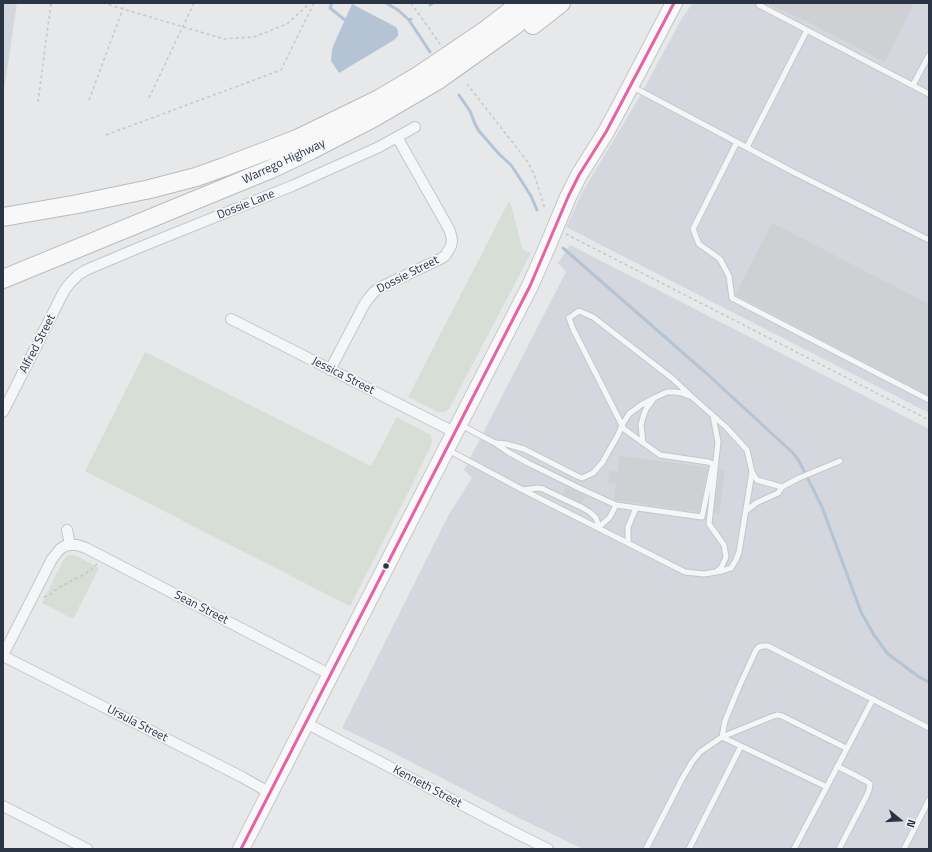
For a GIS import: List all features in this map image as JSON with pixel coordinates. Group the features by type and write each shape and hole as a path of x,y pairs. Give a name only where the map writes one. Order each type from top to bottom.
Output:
{"highway":[{"name":"Warrego Highway","path":"9,216 150,189 196,177 297,139 379,99 412,80 486,30 521,3"},
{"name":"Warrego Highway","path":"3,279 271,169 311,150 373,118 438,80 514,26 542,3"},
{"path":"438,80 454,79 536,23 561,3"}],"main road":[{"path":"241,849 536,274 559,216 579,174 606,132 674,3"}],"street":[{"name":"Dossie Lane","path":"74,277 86,270 143,246 292,186 379,147 415,127"},
{"name":"Dossie Street","path":"330,370 364,306 374,292 381,287 440,259 445,256 451,246 452,241 449,229 397,137"},
{"name":"Alfred Street","path":"3,412 64,291 74,277"},
{"name":"Jessica Street","path":"231,319 330,370 456,428"},
{"path":"3,656 52,559 60,549 70,545 67,530"},
{"name":"Sean Street","path":"70,545 86,548 331,675"},
{"name":"Ursula Street","path":"3,656 242,777 270,793"},
{"name":"Kenneth Street","path":"306,723 548,849"},
{"path":"3,806 87,849"}],"lane":[{"path":"761,3 760,6 929,94"},
{"path":"747,147 807,30"},
{"path":"913,86 929,55"},
{"path":"630,86 929,240"},
{"path":"737,142 693,229 699,244 720,258 729,276 732,298 929,400"},
{"path":"456,428 495,443 508,452 616,505 702,517 713,464 660,455 624,428 569,318 579,311 593,317 673,379 726,427 747,450 752,472 757,480 782,487"},
{"path":"495,443 506,444 524,450 582,478 593,473 602,463 622,425 630,414 640,405 666,392 682,393 692,397"},
{"path":"643,443 641,425 646,409 654,398"},
{"path":"713,415 718,442 709,524 724,545 726,557 721,568 713,573"},
{"path":"446,449 523,490 599,527 685,572 704,574 731,568 736,560 739,552 752,472"},
{"path":"746,511 756,503 778,493 782,487 799,478 840,461"},
{"path":"523,490 543,489 578,505 596,518 599,527"},
{"path":"599,527 610,517 616,505"},
{"path":"628,542 628,527 636,508"},
{"path":"722,737 726,721 742,681 756,650 763,646 768,646 929,728"},
{"path":"794,849 873,699"},
{"path":"646,849 692,762 700,752 722,737 771,717 782,716 846,748"},
{"path":"722,737 826,787"},
{"path":"689,849 740,746"},
{"path":"837,766 870,784 866,797 839,849"},
{"path":"904,849 929,800"}],"path":[{"path":"38,102 51,3"},
{"path":"103,3 224,39 254,37 287,24 310,3"},
{"path":"89,100 125,3"},
{"path":"149,98 194,3"},
{"path":"106,135 281,70 314,3"},
{"path":"411,3 441,45"},
{"path":"467,84 531,168 545,209"},
{"path":"564,233 929,420"},
{"path":"42,598 90,571 96,564"}],"shaded area":[{"path":"3,3 17,3 3,97"},
{"path":"693,3 929,3 929,413 566,227 583,191 640,96 682,18"},
{"path":"509,201 522,249 531,253 449,409 445,412 438,412 408,397"},
{"path":"570,245 929,429 929,849 583,849 342,728 449,514 472,478 464,470 566,272 558,263"},
{"path":"145,352 371,466 397,417 431,435 432,443 350,606 85,471"},
{"path":"71,555 75,555 99,568 73,619 42,603 64,559"}],"water":[{"path":"352,4 396,27 398,36 394,40 339,73 331,61 332,50"}],"building":[{"path":"766,3 914,3 885,62 806,21"},
{"path":"772,223 929,304 929,396 736,295"},
{"path":"620,456 708,467 699,512 614,500 616,483 608,482 609,471 618,472"},
{"path":"719,469 725,470 719,514 714,514"},
{"path":"566,486 585,496 582,503 563,494"}],"waterway":[{"path":"332,3 330,8 345,20"},
{"path":"386,3 398,10 409,20"},
{"path":"411,19 409,20 430,52"},
{"path":"459,95 470,111 479,131 511,165 531,196 537,210"},
{"path":"563,248 705,372 793,453 799,461 822,507 861,612 874,635 888,654 919,677 929,682"}],"transit line":[{"path":"241,849 530,286 579,175 606,132 674,3"}]}
